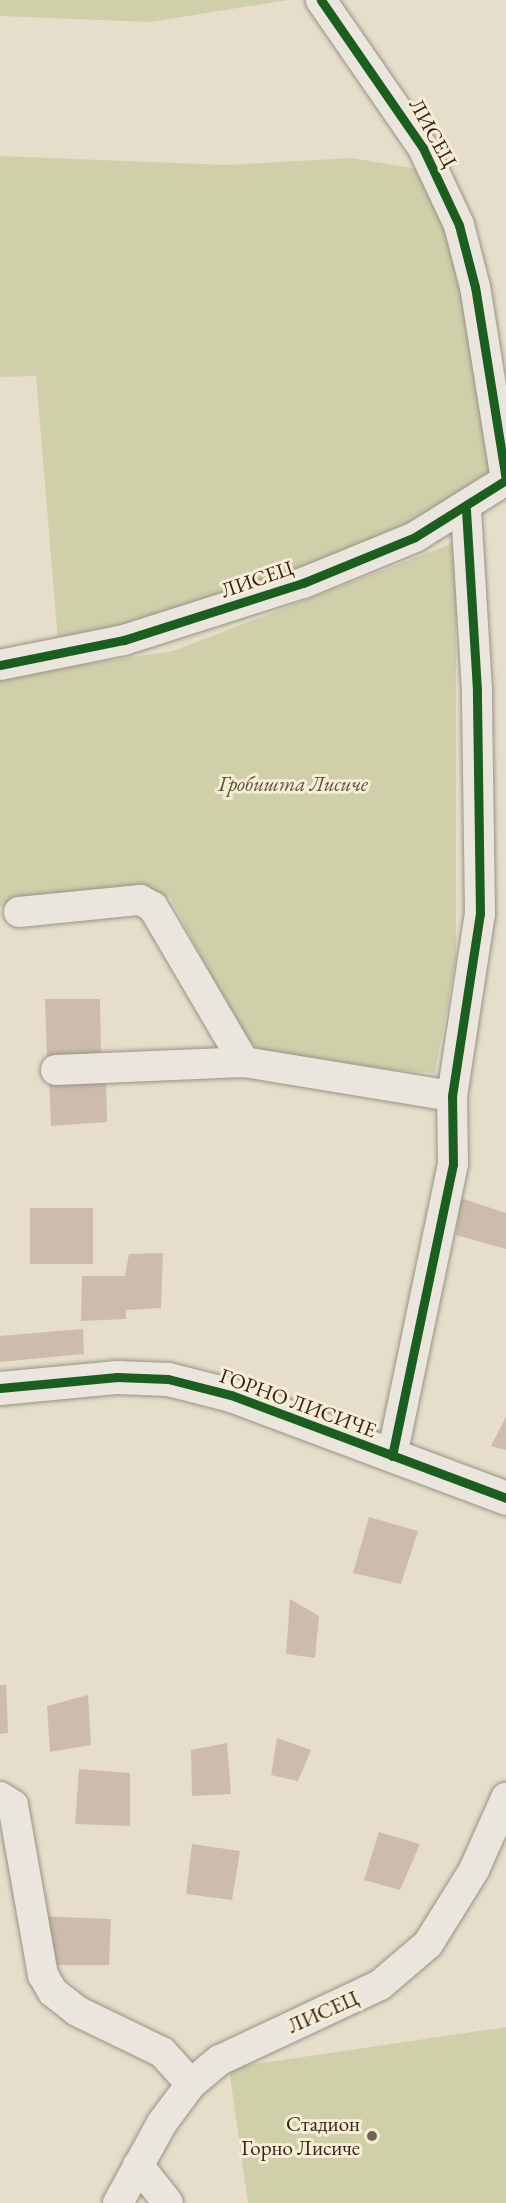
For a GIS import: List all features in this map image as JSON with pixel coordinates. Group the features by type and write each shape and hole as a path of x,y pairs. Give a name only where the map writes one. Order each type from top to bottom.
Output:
{"street":[{"name":"ЛИСЕЦ","path":"0,664 124,640 303,583 466,509 506,480 475,287 459,225 423,148 321,0"},
{"path":"392,1456 453,1164 452,1096 480,914 477,690 466,509"},
{"path":"19,912 140,900 153,907 244,1062"},
{"path":"56,1070 244,1062 452,1096"},
{"name":"ГОРНО ЛИСИЧЕ","path":"0,1388 117,1377 168,1379 231,1395 506,1498"},
{"path":"0,1797 13,1805 43,1975 53,1992 77,2011 162,2052 191,2084"},
{"name":"ЛИСЕЦ","path":"118,2203 138,2165 191,2084 220,2060 344,2004 405,1966 452,1911 506,1798"},
{"path":"138,2165 168,2203"}],"green space":[{"path":"0,0 288,0 150,22 0,16"},
{"path":"0,156 226,165 351,158 435,172 506,480 303,583 59,653 36,376 0,377"},
{"name":"Гробишта Лисиче","path":"456,542 456,958 435,1073 275,1060 243,1037 170,897 110,891 0,907 0,677 173,651"},
{"name":"Стадион Горно Лисиче","path":"506,2027 506,2203 248,2203 229,2068"}],"building":[{"path":"45,999 100,999 101,1055 47,1056"},
{"path":"106,1075 107,1122 51,1126 49,1077"},
{"path":"461,1198 506,1213 506,1249 456,1235"},
{"path":"30,1208 93,1208 93,1264 30,1264"},
{"path":"163,1253 161,1308 126,1310 126,1319 81,1321 82,1276 125,1276 129,1254"},
{"path":"83,1329 84,1354 0,1362 0,1336"},
{"path":"506,1417 506,1450 491,1446"},
{"path":"369,1517 418,1531 401,1584 353,1573"},
{"path":"290,1599 319,1616 315,1658 286,1654"},
{"path":"0,1685 6,1685 8,1733 0,1734"},
{"path":"88,1695 91,1745 50,1752 47,1706"},
{"path":"277,1738 311,1750 298,1781 271,1775"},
{"path":"227,1743 231,1794 192,1796 191,1750"},
{"path":"79,1769 130,1773 130,1826 75,1824"},
{"path":"379,1832 420,1844 400,1890 364,1880"},
{"path":"192,1844 240,1851 232,1900 186,1894"},
{"path":"39,1916 111,1919 109,1965 50,1965"}],"cycle path":[{"path":"0,665 124,640 303,583 415,537 506,480 475,287 459,225 423,148 321,0"},
{"path":"392,1456 453,1164 452,1096 480,914 477,690 466,509"},
{"path":"0,1388 117,1377 168,1379 231,1395 506,1498"}],"place":[{"name":"Стадион Горно Лисиче","path":"372,2136"}]}
